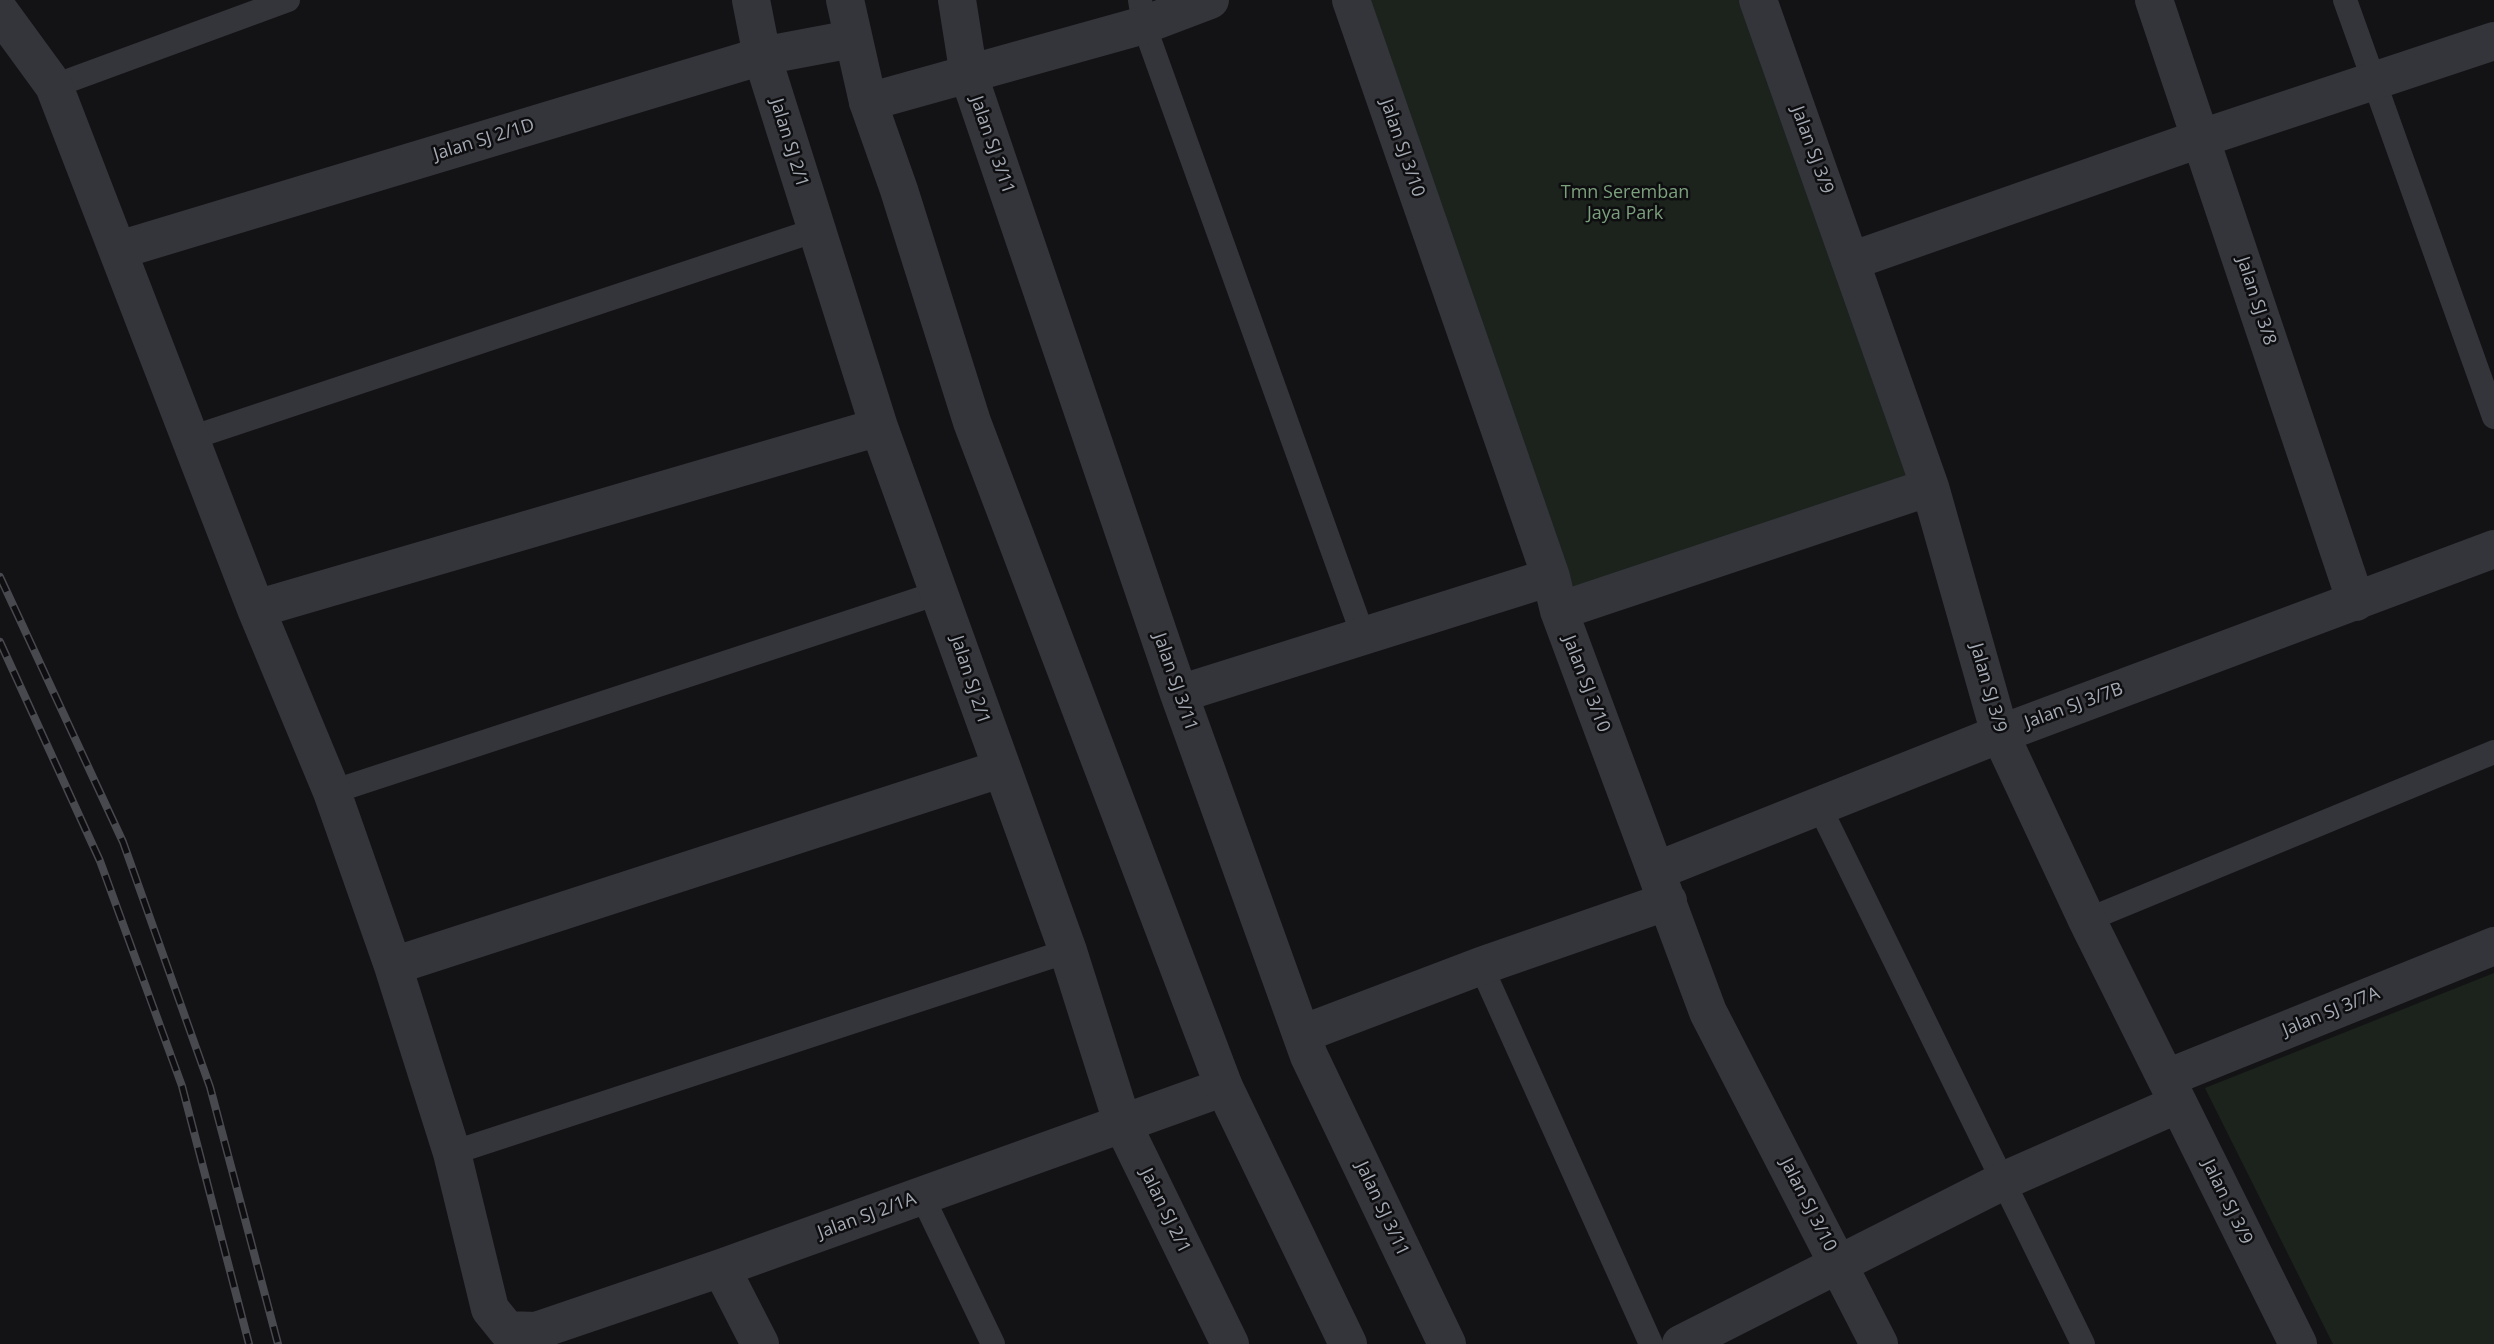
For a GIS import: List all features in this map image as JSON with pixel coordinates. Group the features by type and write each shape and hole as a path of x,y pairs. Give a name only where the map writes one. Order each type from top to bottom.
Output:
{"street":[{"name":"Jalan SJ 2/1","path":"751,0 762,56 879,427 941,592 1000,769 1068,951 1123,1125 1230,1344"},
{"path":"845,0 868,102 899,190 972,422 1224,1087 1348,1344"},
{"name":"Jalan SJ 3/11","path":"957,0 969,75 1179,694 1310,1056 1447,1344"},
{"path":"868,102 969,75 1142,12 1210,0"},
{"name":"Jalan SJ 3/10","path":"1351,0 1555,594 1708,1012 1879,1344"},
{"name":"Jalan SJ 3/9","path":"1758,0 1930,487 2000,734 2087,920 2298,1344"},
{"name":"Jalan SJ 3/8","path":"2154,0 2356,602"},
{"path":"0,12 54,86 119,250 256,609 332,792 393,966 452,1153"},
{"name":"Jalan SJ 2/1D","path":"119,250 762,56 852,39"},
{"path":"1851,261 2202,138 2494,41"},
{"path":"256,609 879,427"},
{"path":"1179,694 1364,638 1555,594 1930,487"},
{"name":"Jalan SJ 3/7B","path":"1302,1034 1482,966 1662,886 1820,808 2000,734 2494,549"},
{"path":"393,966 1000,769"},
{"name":"Jalan SJ 3/7A","path":"1681,1344 1840,1266 2173,1091 2494,946"},
{"name":"Jalan SJ 2/1A","path":"452,1153 490,1309 508,1330 536,1331 722,1268 1224,1087"},
{"path":"722,1268 760,1344"}],"lane":[{"path":"54,86 288,0"},
{"path":"2345,0 2494,418"},
{"path":"1142,12 1364,638"},
{"path":"191,438 816,230"},
{"path":"332,792 941,592"},
{"path":"2087,920 2494,752"},
{"path":"1820,808 2082,1344"},
{"path":"452,1153 1068,951"},
{"path":"1482,966 1651,1344"},
{"path":"922,1196 993,1344"}],"green space":[{"name":"Tmn Seremban Jaya Park","path":"1355,0 1751,0 1922,483 1571,610"},
{"path":"2494,973 2494,1344 2333,1344 2205,1088"}],"railway":[{"path":"0,577 123,842 210,1087 278,1344"},
{"path":"0,642 100,861 182,1086 249,1344"}]}
